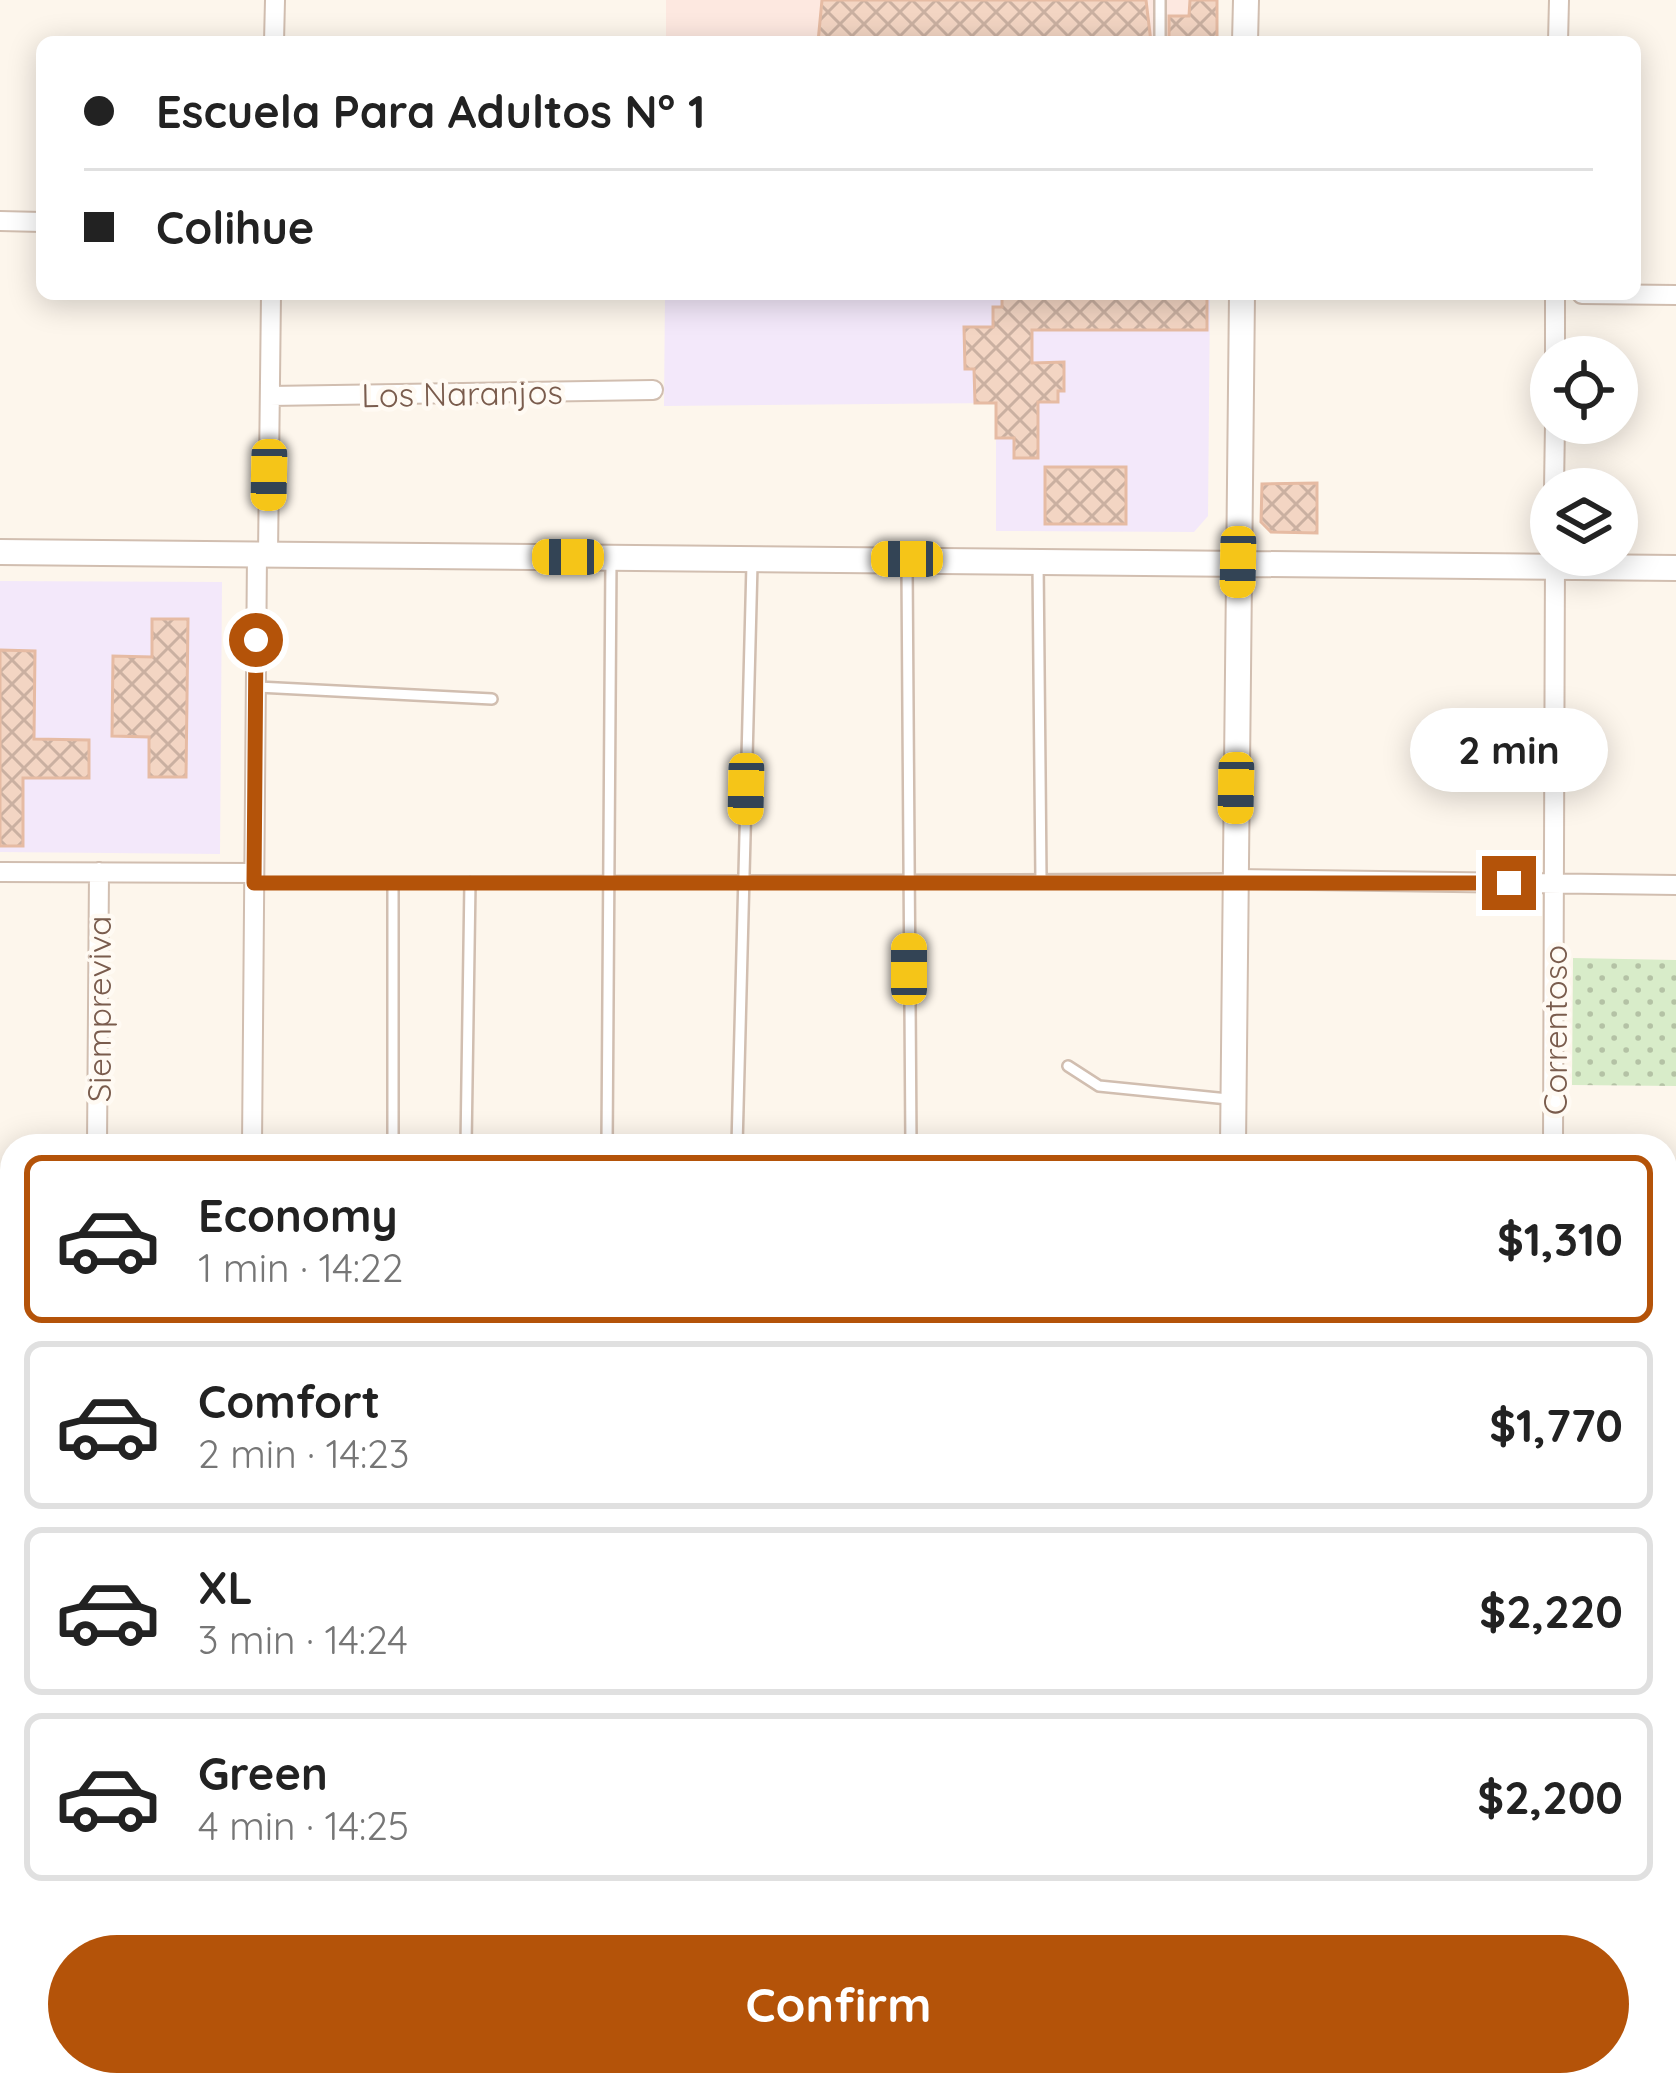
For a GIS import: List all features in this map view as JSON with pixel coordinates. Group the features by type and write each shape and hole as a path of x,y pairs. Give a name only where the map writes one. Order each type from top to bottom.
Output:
{"street":[{"path":"274,36 275,0"},
{"path":"1245,36 1246,0"},
{"path":"1558,36 1559,0"},
{"path":"0,221 36,222"},
{"path":"1641,295 1676,295"},
{"path":"252,1134 256,687 272,300"},
{"path":"1233,1134 1242,300"},
{"path":"1555,300 1555,336"},
{"name":"Los Naranjos","path":"270,395 653,390"},
{"path":"0,552 1530,561"},
{"path":"1638,566 1676,568"},
{"name":"Correntoso","path":"1553,1134 1555,576"},
{"path":"0,872 254,878"},
{"name":"Siempreviva","path":"98,1134 99,872"},
{"path":"1235,879 1676,885"}],"lane":[{"path":"1160,0 1160,36"},
{"path":"607,1134 611,557"},
{"path":"737,1134 752,558"},
{"path":"907,559 911,1134"},
{"path":"1038,561 1041,880"},
{"path":"256,687 492,699"},
{"path":"254,878 393,883 1235,879"},
{"path":"466,1134 470,882"},
{"path":"393,883 393,1134"},
{"path":"1068,1066 1099,1086 1234,1100"}],"shaded area":[{"path":"666,0 1217,0 1217,36 666,36"},
{"path":"665,300 1210,300 1208,516 1194,532 996,531 996,403 664,406"},
{"path":"0,581 222,582 220,854 0,852"}],"green space":[{"path":"1573,958 1676,960 1676,1086 1572,1085"}],"building":[{"path":"822,0 1146,0 1150,36 819,36"},
{"path":"1190,0 1217,0 1217,36 1169,36 1169,16 1189,16"},
{"path":"1002,300 1207,300 1207,330 1032,330 1032,363 1064,362 1064,391 1058,391 1058,402 1038,402 1038,458 1014,458 1014,438 996,438 996,403 975,403 974,369 965,369 964,327 993,327 993,307 1002,307"},
{"path":"1045,467 1126,467 1126,524 1045,524"},
{"path":"1317,483 1317,533 1271,532 1261,522 1262,484"},
{"path":"152,619 188,619 186,777 149,777 149,737 112,736 113,656 152,657"},
{"path":"0,650 35,651 34,739 89,740 89,778 23,778 23,846 0,846"}],"route":[{"path":"256,640 254,883 1235,879 1509,883"}]}
